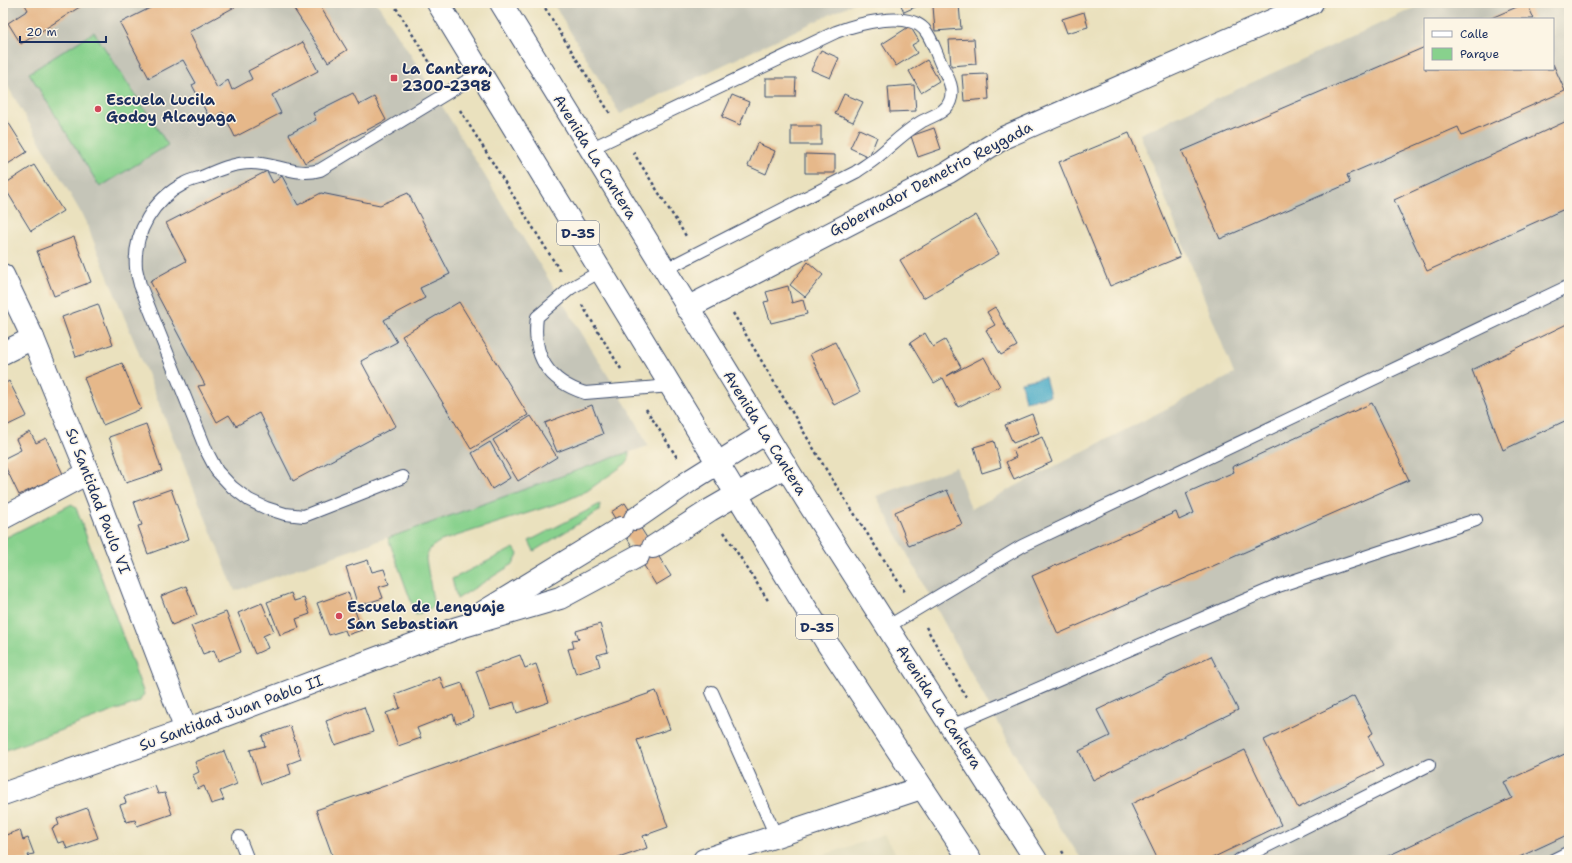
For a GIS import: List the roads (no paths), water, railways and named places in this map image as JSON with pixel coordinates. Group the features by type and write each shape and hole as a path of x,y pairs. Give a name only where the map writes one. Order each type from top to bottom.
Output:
{"main road":[{"name":"D-35","path":"438,3 827,643 921,788 970,860"},
{"name":"Avenida La Cantera","path":"501,3 687,308 887,627 1036,860"},
{"name":"Gobernador Demetrio Reygada","path":"687,308 949,172 1005,137 1312,3"},
{"name":"Su Santidad Paulo VI","path":"3,275 33,338 88,473 186,730"},
{"path":"3,353 33,338"},
{"name":"Su Santidad Juan Pablo II","path":"457,628 628,523 691,480 766,433"},
{"name":"Su Santidad Juan Pablo II","path":"3,794 186,730 457,628 560,598 646,552 710,510 786,466"},
{"path":"3,518 88,473"},
{"path":"704,860 921,788"}],"lane":[{"path":"590,148 836,32 857,24 887,20 909,20 920,26 928,35 952,89 950,103 944,110 920,122 876,158 856,172 664,270"},
{"path":"403,476 304,516 285,514 266,508 249,500 232,487 217,471 207,452 140,286 136,268 136,250 141,232 149,215 160,201 186,182 234,165 251,163 270,164 300,172 312,173 320,170 480,73"},
{"path":"601,271 571,288 537,317 535,331 537,345 545,365 559,381 585,393 671,386"},
{"path":"887,627 1022,546 1569,286"},
{"path":"951,726 1278,586 1476,520"},
{"path":"712,692 776,836"},
{"path":"1239,860 1429,765"},
{"path":"239,837 248,860"},
{"path":"1553,860 1569,852"}],"water":[{"path":"1045,377 1050,396 1025,401 1021,382"}],"place":[{"name":"La Cantera, 2300-2398","path":"394,78"},
{"name":"Escuela Lucila Godoy Alcayaga","path":"98,109"},
{"name":"Escuela de Lenguaje San Sebastian","path":"339,616"}]}
